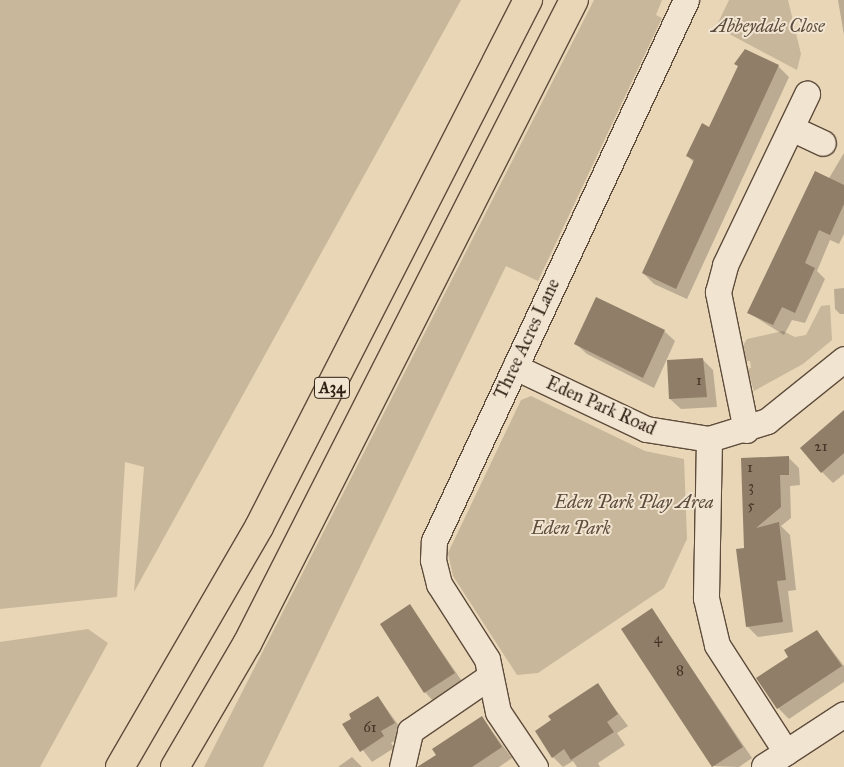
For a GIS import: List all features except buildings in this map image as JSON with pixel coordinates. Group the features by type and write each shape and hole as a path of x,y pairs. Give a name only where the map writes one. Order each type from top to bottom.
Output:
{"highway":[{"name":"A34","path":"120,767 259,527 528,0"},
{"name":"A34","path":"176,767 247,644 574,0"}],"street":[{"name":"Three Acres Lane","path":"535,767 498,712 497,689 489,678 487,659 439,584 432,553 437,531 686,0"},
{"path":"746,430 718,292 725,265 807,94"},
{"path":"790,128 823,143"},
{"name":"Eden Park Road","path":"514,366 646,429 678,437 709,439 746,430 783,412 844,359"},
{"path":"709,439 706,598 711,631 786,752"},
{"path":"402,767 410,731 489,678"},
{"path":"764,766 844,714"}],"green space":[{"path":"0,0 461,0 134,592 144,467 125,462 117,597 0,609"},
{"path":"594,0 662,0 656,15 662,18 538,281 506,266 263,767 204,767"},
{"name":"Abbeydale Close","path":"729,0 788,0 801,54 797,70 716,27"},
{"path":"830,305 832,340 803,364 754,391 747,369 751,368 750,361 745,361 742,347 747,339 783,331 795,337 806,335 821,306"},
{"name":"Eden Park","path":"531,396 645,451 684,459 687,539 664,588 538,673 517,675 453,576 448,553 521,400"},
{"path":"88,629 108,643 40,767 0,767 0,642"}],"park label":[{"name":"Eden Park Play Area","path":"634,502"}]}
